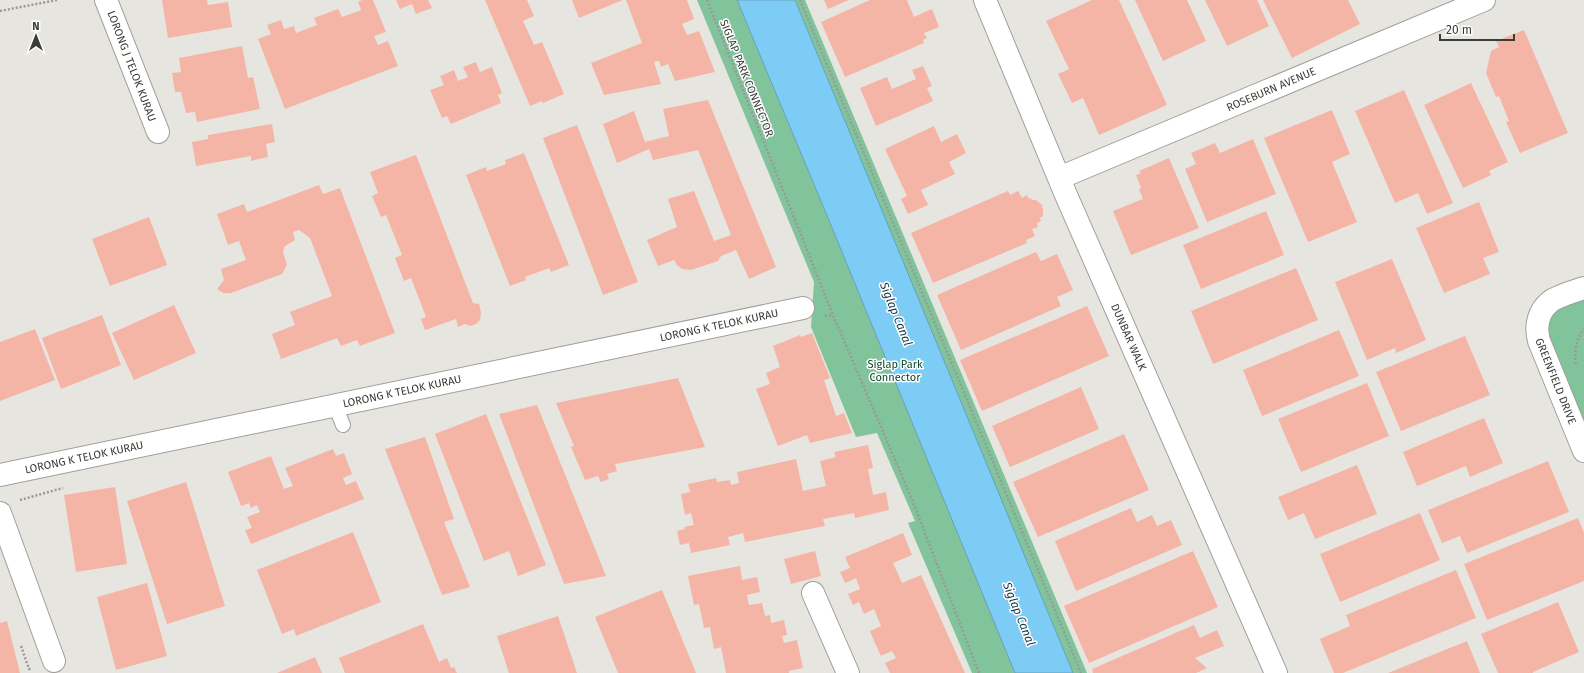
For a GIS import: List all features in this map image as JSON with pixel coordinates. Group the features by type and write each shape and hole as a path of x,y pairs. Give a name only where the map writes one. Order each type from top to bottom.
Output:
{"street":[{"name":"LORONG J TELOK KURAU","path":"106,0 158,132"},
{"name":"DUNBAR WALK","path":"985,0 1059,178 1276,673"},
{"name":"ROSEBURN AVENUE","path":"1059,178 1484,0"},
{"name":"GREENFIELD DRIVE","path":"1584,288 1551,301 1540,315 1537,324 1537,333 1584,451"},
{"name":"LORONG K TELOK KURAU","path":"0,475 339,415 803,308"},
{"path":"0,513 54,661"},
{"path":"813,593 848,673"}],"path":[{"path":"0,11 57,0"},
{"name":"SIGLAP PARK CONNECTOR","path":"707,0 833,314 911,497 978,673"},
{"path":"800,0 1081,673"},
{"path":"1575,347 1578,337 1584,329"}],"green space":[{"name":"Siglap Park Connector","path":"697,0 805,0 1087,673 972,673 908,523 915,521 877,433 856,437 811,327 814,282"},
{"path":"1584,288 1584,451 1540,315"}],"water":[{"name":"Siglap Canal","path":"737,0 795,0 1073,673 1015,673"}],"building":[{"path":"162,0 207,0 208,5 228,2 232,27 168,38"},
{"path":"362,0 373,0 386,32 374,36 378,45 388,41 398,66 285,109 258,39 271,34 267,25 281,20 284,29 294,26 296,33 317,25 314,18 338,9 342,17 361,10 358,2"},
{"path":"396,0 428,0 432,8 416,14 412,4 400,9"},
{"path":"485,0 527,0 534,16 523,21 534,45 542,42 564,94 543,103 542,101 530,106"},
{"path":"572,0 623,0 579,18"},
{"path":"626,0 687,0 694,19 682,24 687,35 699,31 715,72 675,81 668,64 661,67 659,61 654,62 661,84 604,95 591,63 642,43"},
{"path":"824,0 849,0 828,9"},
{"path":"870,0 907,0 914,17 932,9 939,27 924,33 927,38 923,40 924,43 845,77 821,22"},
{"path":"1092,0 1119,0 1167,105 1099,135 1083,98 1072,103 1058,74 1069,69 1046,21"},
{"path":"1135,0 1187,0 1206,41 1163,61"},
{"path":"1205,0 1257,0 1269,26 1227,46"},
{"path":"1263,0 1348,0 1360,24 1292,58"},
{"path":"1524,30 1568,133 1520,153 1506,122 1509,121 1499,96 1496,97 1486,73 1491,51 1499,47 1496,41"},
{"path":"242,46 248,78 253,77 260,109 197,122 195,112 186,113 181,92 175,92 172,73 181,72 179,58"},
{"path":"476,62 480,72 492,67 502,93 498,95 501,103 451,124 447,116 442,118 430,90 444,85 440,76 454,70 458,81 468,77 463,67"},
{"path":"923,66 932,86 927,88 933,101 876,126 860,88 887,77 892,89 916,79 912,70"},
{"path":"1471,83 1508,162 1489,171 1491,175 1463,188 1424,105"},
{"path":"1404,90 1453,203 1427,214 1418,193 1395,203 1355,111"},
{"path":"708,100 776,267 749,279 736,250 721,256 718,261 691,270 682,269 674,260 658,266 647,240 677,227 668,199 694,191 714,241 731,235 698,150 653,160 649,149 617,163 603,124 634,111 645,142 669,136 663,109"},
{"path":"1332,110 1350,154 1332,162 1357,222 1308,242 1264,138"},
{"path":"272,124 275,142 266,144 268,157 251,161 251,156 196,166 192,142 208,139 208,135"},
{"path":"577,125 638,282 603,295 543,138"},
{"path":"934,126 941,142 957,134 966,153 949,162 955,174 921,190 928,205 908,214 901,199 907,196 885,149"},
{"path":"1253,139 1276,194 1207,222 1185,169 1196,164 1191,153 1215,143 1220,153"},
{"path":"524,153 569,265 551,272 549,268 525,277 526,280 510,286 466,175 486,167 487,171 506,164 505,160"},
{"path":"416,155 473,303 479,304 481,312 480,320 476,324 470,326 465,324 458,327 456,319 425,330 421,319 426,317 411,278 404,281 395,258 402,255 386,215 381,217 372,196 378,193 370,172"},
{"path":"1169,158 1199,228 1131,255 1113,211 1143,199 1136,175 1141,173 1139,171"},
{"path":"319,185 323,194 340,188 395,333 360,346 357,340 341,346 337,338 281,359 272,334 295,325 290,312 332,296 310,238 299,230 293,232 295,240 285,246 283,252 287,265 282,274 231,293 223,293 217,289 224,280 221,269 246,260 239,241 228,245 217,214 244,204 247,212"},
{"path":"1008,191 1010,195 1018,191 1022,198 1027,195 1029,199 1031,198 1032,200 1036,200 1042,205 1043,216 1040,218 1041,221 1037,223 1038,227 1032,229 1035,236 1026,240 1027,243 933,283 911,233"},
{"path":"1479,202 1499,252 1483,258 1490,274 1444,293 1416,228"},
{"path":"1266,211 1284,255 1201,289 1183,245"},
{"path":"149,217 167,265 110,286 92,239"},
{"path":"1036,252 1041,261 1057,254 1073,290 1057,297 1061,306 961,350 937,295"},
{"path":"1392,259 1426,340 1396,353 1395,348 1367,360 1335,282"},
{"path":"1296,268 1318,320 1213,364 1191,311"},
{"path":"174,305 196,353 134,380 112,333"},
{"path":"1087,306 1109,356 982,411 960,360"},
{"path":"102,315 121,365 61,389 42,338"},
{"path":"35,329 55,380 0,401 0,342"},
{"path":"1339,330 1359,376 1262,416 1243,370"},
{"path":"812,333 830,378 824,380 836,416 844,413 852,433 810,443 807,435 778,446 756,389 770,384 766,373 780,367 773,346 800,335 801,337"},
{"path":"1465,336 1490,395 1401,431 1376,372"},
{"path":"678,378 705,447 615,464 617,471 607,474 609,479 601,482 598,476 585,480 571,447 574,446 556,403"},
{"path":"1367,383 1389,436 1301,472 1278,419"},
{"path":"1081,387 1099,429 1010,467 992,426"},
{"path":"537,405 606,576 564,584 499,414"},
{"path":"486,414 546,565 518,576 509,551 484,561 435,434"},
{"path":"1484,418 1503,463 1470,477 1466,466 1417,486 1403,452"},
{"path":"1124,434 1149,490 1038,537 1013,482"},
{"path":"425,437 454,519 444,522 470,587 442,595 385,449"},
{"path":"868,445 873,468 868,469 873,495 886,492 889,510 855,518 854,513 823,519 825,526 745,542 743,533 728,537 730,545 691,553 689,543 680,545 677,531 685,529 684,527 694,525 691,513 685,515 681,494 690,492 688,484 716,478 717,482 730,480 731,485 739,483 737,472 796,459 803,491 826,486 820,461 836,457 834,452"},
{"path":"333,449 336,456 344,453 352,474 343,478 346,485 356,481 364,499 251,544 245,530 252,528 247,517 260,512 257,505 251,508 249,503 241,506 228,472 271,456 284,489 293,486 285,468"},
{"path":"1548,461 1569,512 1467,553 1460,536 1442,543 1428,510"},
{"path":"1357,465 1377,514 1315,539 1304,513 1288,520 1278,497"},
{"path":"186,482 225,606 167,624 127,501"},
{"path":"115,487 127,564 76,572 64,495"},
{"path":"1131,508 1137,522 1152,515 1157,526 1171,520 1182,545 1076,591 1055,541"},
{"path":"1420,513 1440,560 1340,602 1320,554"},
{"path":"1578,518 1584,533 1584,581 1487,620 1464,564"},
{"path":"353,532 381,602 296,636 294,629 282,634 257,570"},
{"path":"903,533 912,555 893,563 902,583 921,575 965,673 890,673 885,663 896,658 892,651 881,656 874,641 870,631 881,626 874,609 864,614 859,602 853,605 848,594 860,589 856,578 845,583 840,572 850,568 845,557"},
{"path":"815,551 821,576 791,584 784,559"},
{"path":"1193,551 1218,607 1089,663 1064,606"},
{"path":"740,566 742,580 757,577 760,592 747,595 749,605 762,603 765,616 770,615 771,623 784,620 787,635 782,636 784,643 797,640 803,668 789,671 789,673 726,673 721,647 714,649 710,627 704,628 699,604 694,605 688,576"},
{"path":"1456,570 1476,618 1343,673 1334,673 1320,639 1350,626 1346,615"},
{"path":"147,583 167,656 116,670 97,597"},
{"path":"662,590 696,673 618,673 595,617"},
{"path":"1558,602 1579,652 1533,673 1498,673 1481,634"},
{"path":"558,616 577,673 509,673 497,636"},
{"path":"7,621 20,673 0,673 0,623"},
{"path":"423,624 439,662 447,658 451,668 454,667 457,673 345,673 339,658"},
{"path":"1194,625 1200,638 1217,630 1224,646 1195,658 1207,668 1196,673 1093,673 1092,669"},
{"path":"1467,641 1480,673 1388,673"},
{"path":"315,657 322,673 277,673"}]}
